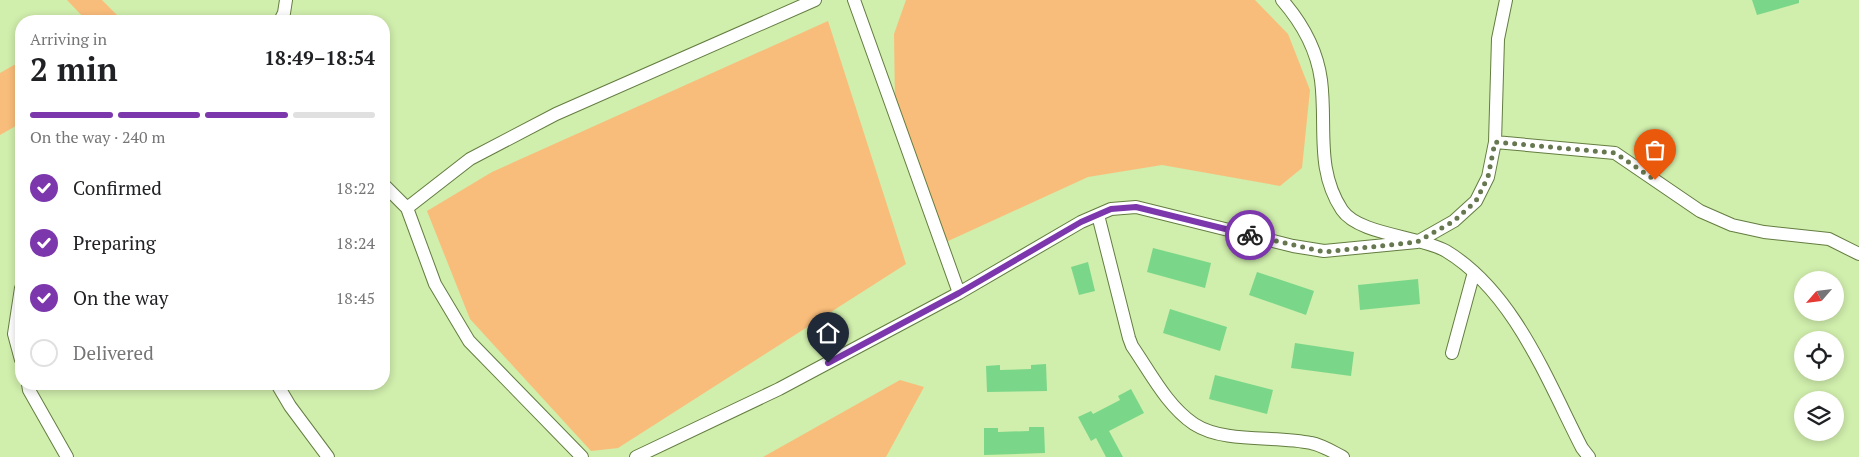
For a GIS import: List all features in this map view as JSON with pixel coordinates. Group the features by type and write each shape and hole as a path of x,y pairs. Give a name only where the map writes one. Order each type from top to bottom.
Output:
{"street":[{"path":"283,15 286,0"},
{"path":"407,208 470,158 556,114 815,0"},
{"path":"854,0 959,293"},
{"path":"1282,0 1292,11 1313,46 1321,79 1324,121 1323,156 1330,188 1343,211 1357,224 1444,250 1474,272 1501,300 1522,330 1582,448 1589,457"},
{"path":"636,457 779,389 959,293 1081,222 1111,209 1136,207 1324,252 1417,242 1454,221 1476,201 1488,177 1495,142 1498,39 1506,0"},
{"path":"1495,142 1615,153 1700,211 1732,225 1764,232 1828,239 1859,254"},
{"path":"390,191 407,208 435,284 469,341 582,457"},
{"path":"1098,215 1132,346 1174,406 1194,424 1211,431 1248,438 1312,443 1343,457"},
{"path":"1452,353 1474,272"},
{"path":"30,390 67,457"},
{"path":"281,390 290,406 328,457"}],"shaded area":[{"path":"67,0 102,0 117,15 81,15"},
{"path":"906,0 1255,0 1288,34 1310,90 1302,168 1280,186 1162,165 1088,177 946,242 895,103 894,34"},
{"path":"828,21 906,264 618,448 591,451 470,319 427,211 492,172"},
{"path":"14,65 15,126 0,135 0,73"},
{"path":"900,380 924,387 886,457 763,457"}],"building":[{"path":"1752,0 1799,0 1799,3 1757,15"},
{"path":"1153,248 1211,263 1205,288 1147,272"},
{"path":"1088,262 1095,291 1079,295 1071,267"},
{"path":"1257,272 1314,291 1306,315 1249,295"},
{"path":"1418,279 1420,304 1360,310 1358,285"},
{"path":"1170,309 1227,327 1220,351 1163,333"},
{"path":"1295,343 1354,352 1351,376 1291,368"},
{"path":"1046,364 1047,391 987,392 986,366 1000,365 1000,370 1031,369 1031,365"},
{"path":"1215,375 1273,390 1267,414 1209,399"},
{"path":"1131,389 1144,413 1109,431 1123,457 1106,457 1096,438 1091,441 1078,417 1091,411 1093,414 1120,400 1118,396"},
{"path":"1029,427 1044,427 1045,453 984,455 984,428 998,428 998,432 1029,431"}],"way so far":[{"path":"1250,235 1324,252 1417,242 1454,221 1476,201 1488,177 1495,142 1615,153 1655,180"}],"route":[{"path":"828,363 959,293 1081,222 1111,209 1136,207 1250,235"}]}
